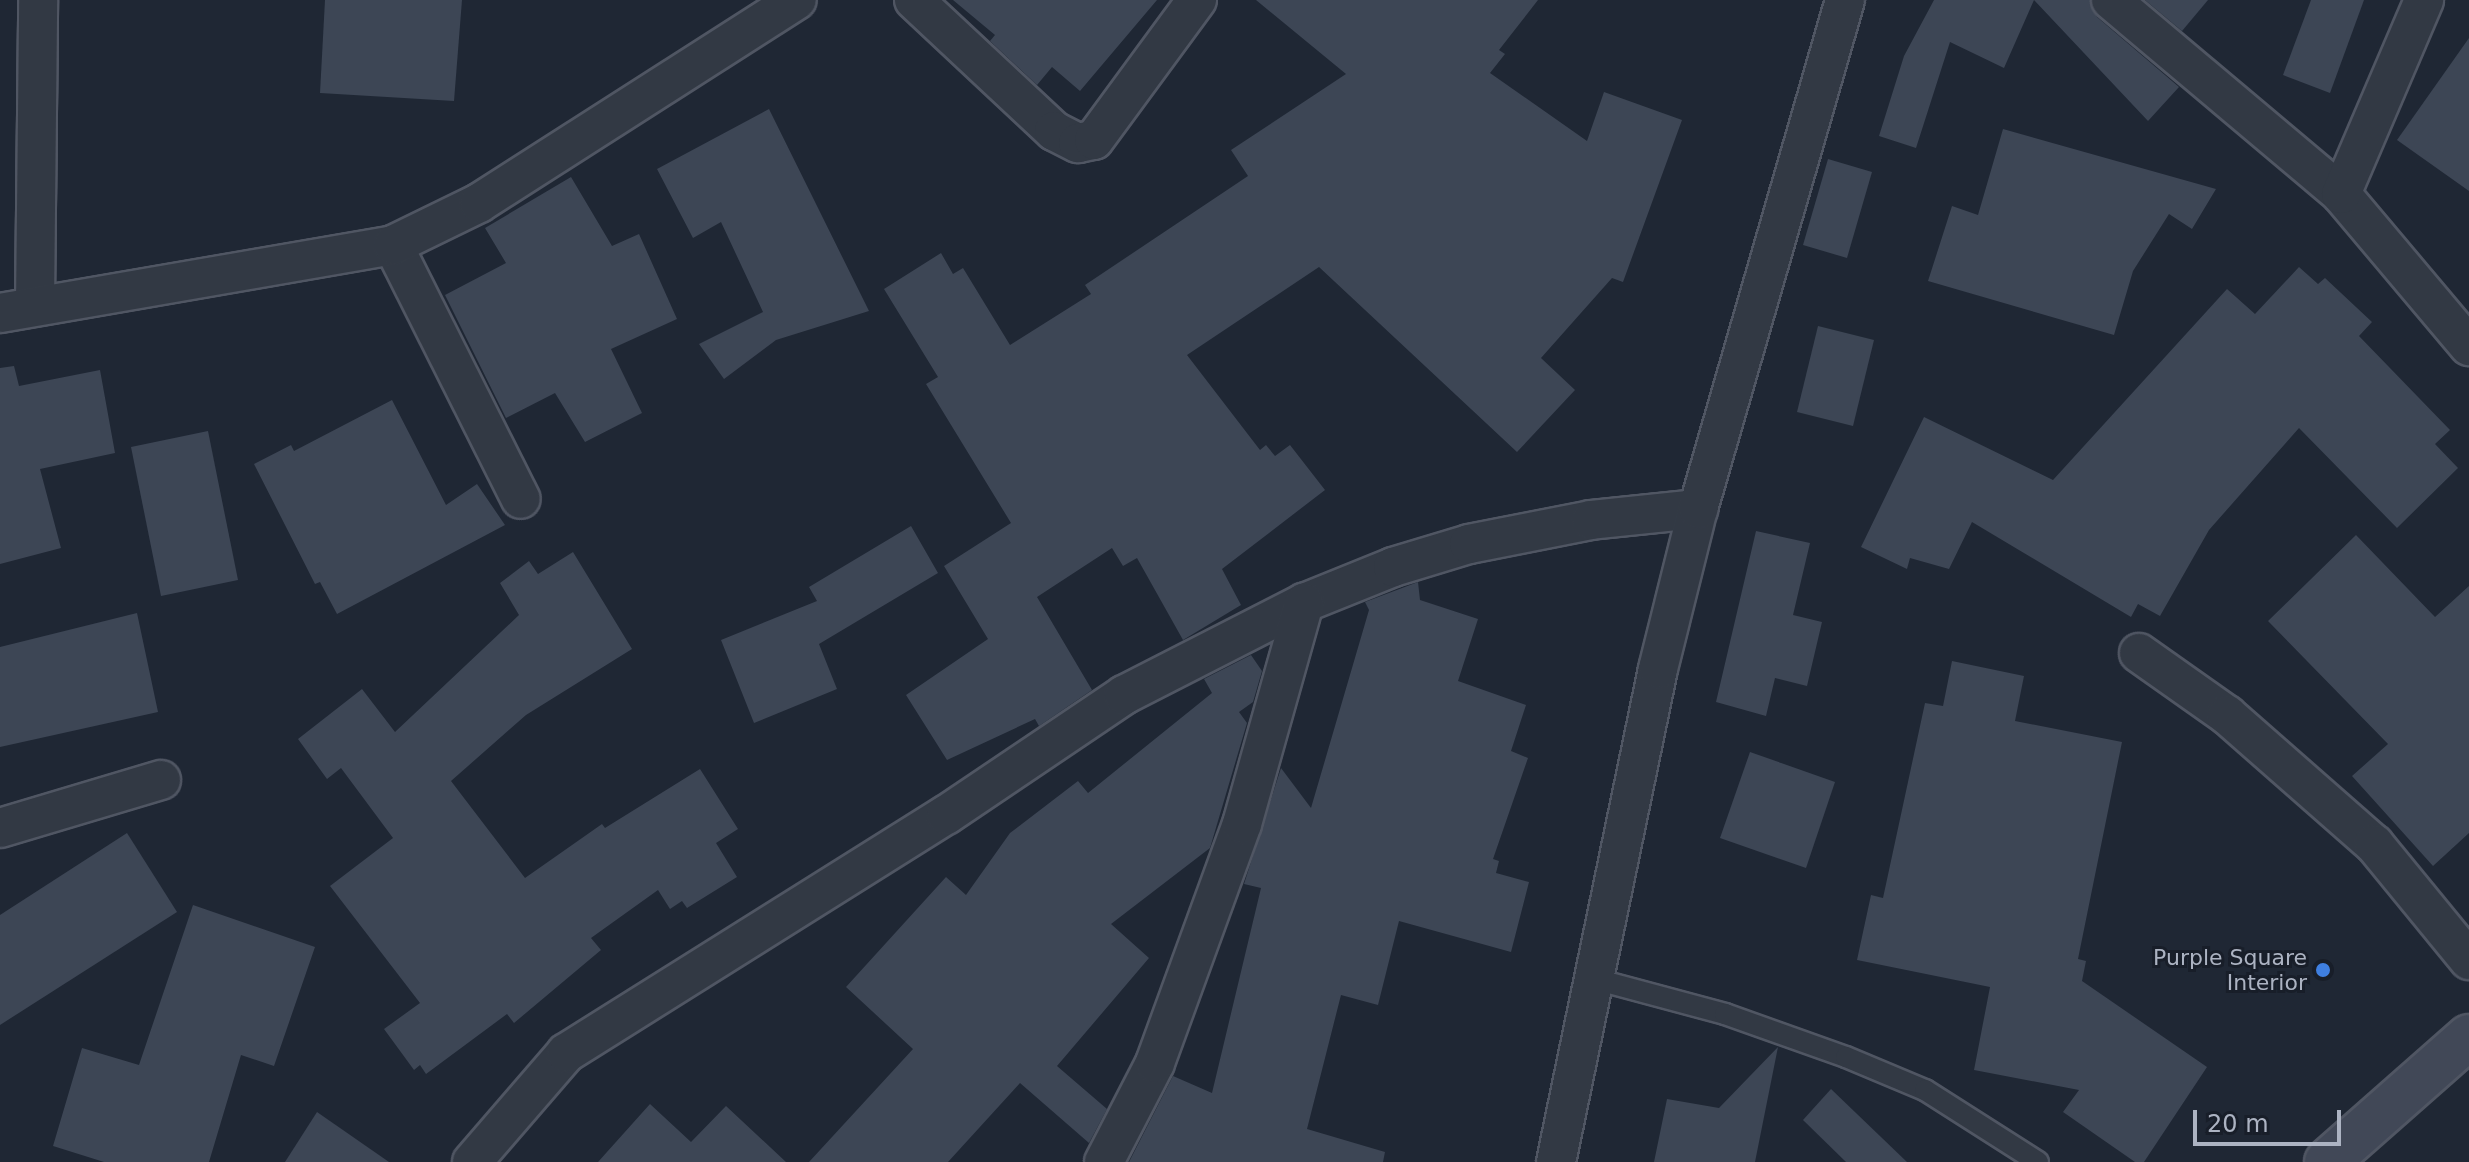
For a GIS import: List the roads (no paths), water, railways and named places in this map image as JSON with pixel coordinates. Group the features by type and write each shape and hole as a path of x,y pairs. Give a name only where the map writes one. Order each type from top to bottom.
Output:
{"main road":[{"path":"2327,1162 2469,1037"}],"street":[{"path":"38,0 17,309 393,245 479,203 797,0"},
{"path":"914,0 1054,131 1078,143 1094,140 1197,0"},
{"path":"1556,1162 1591,978 1698,509 1845,0"},
{"path":"2111,0 2341,194 2469,346"},
{"path":"2341,194 2424,0"},
{"path":"393,245 521,499"},
{"path":"472,1162 566,1053 946,815 1080,721 1304,603 1469,544 1591,520 1698,509"},
{"path":"1104,1162 1155,1063 1242,824 1304,603"},
{"path":"2139,653 2227,715 2374,844 2469,960"},
{"path":"0,828 161,780"}],"lane":[{"path":"1591,978 1725,1014 1859,1062 1925,1090 2038,1162"}],"place":[{"name":"Purple Square Interior","path":"2323,970"}]}
